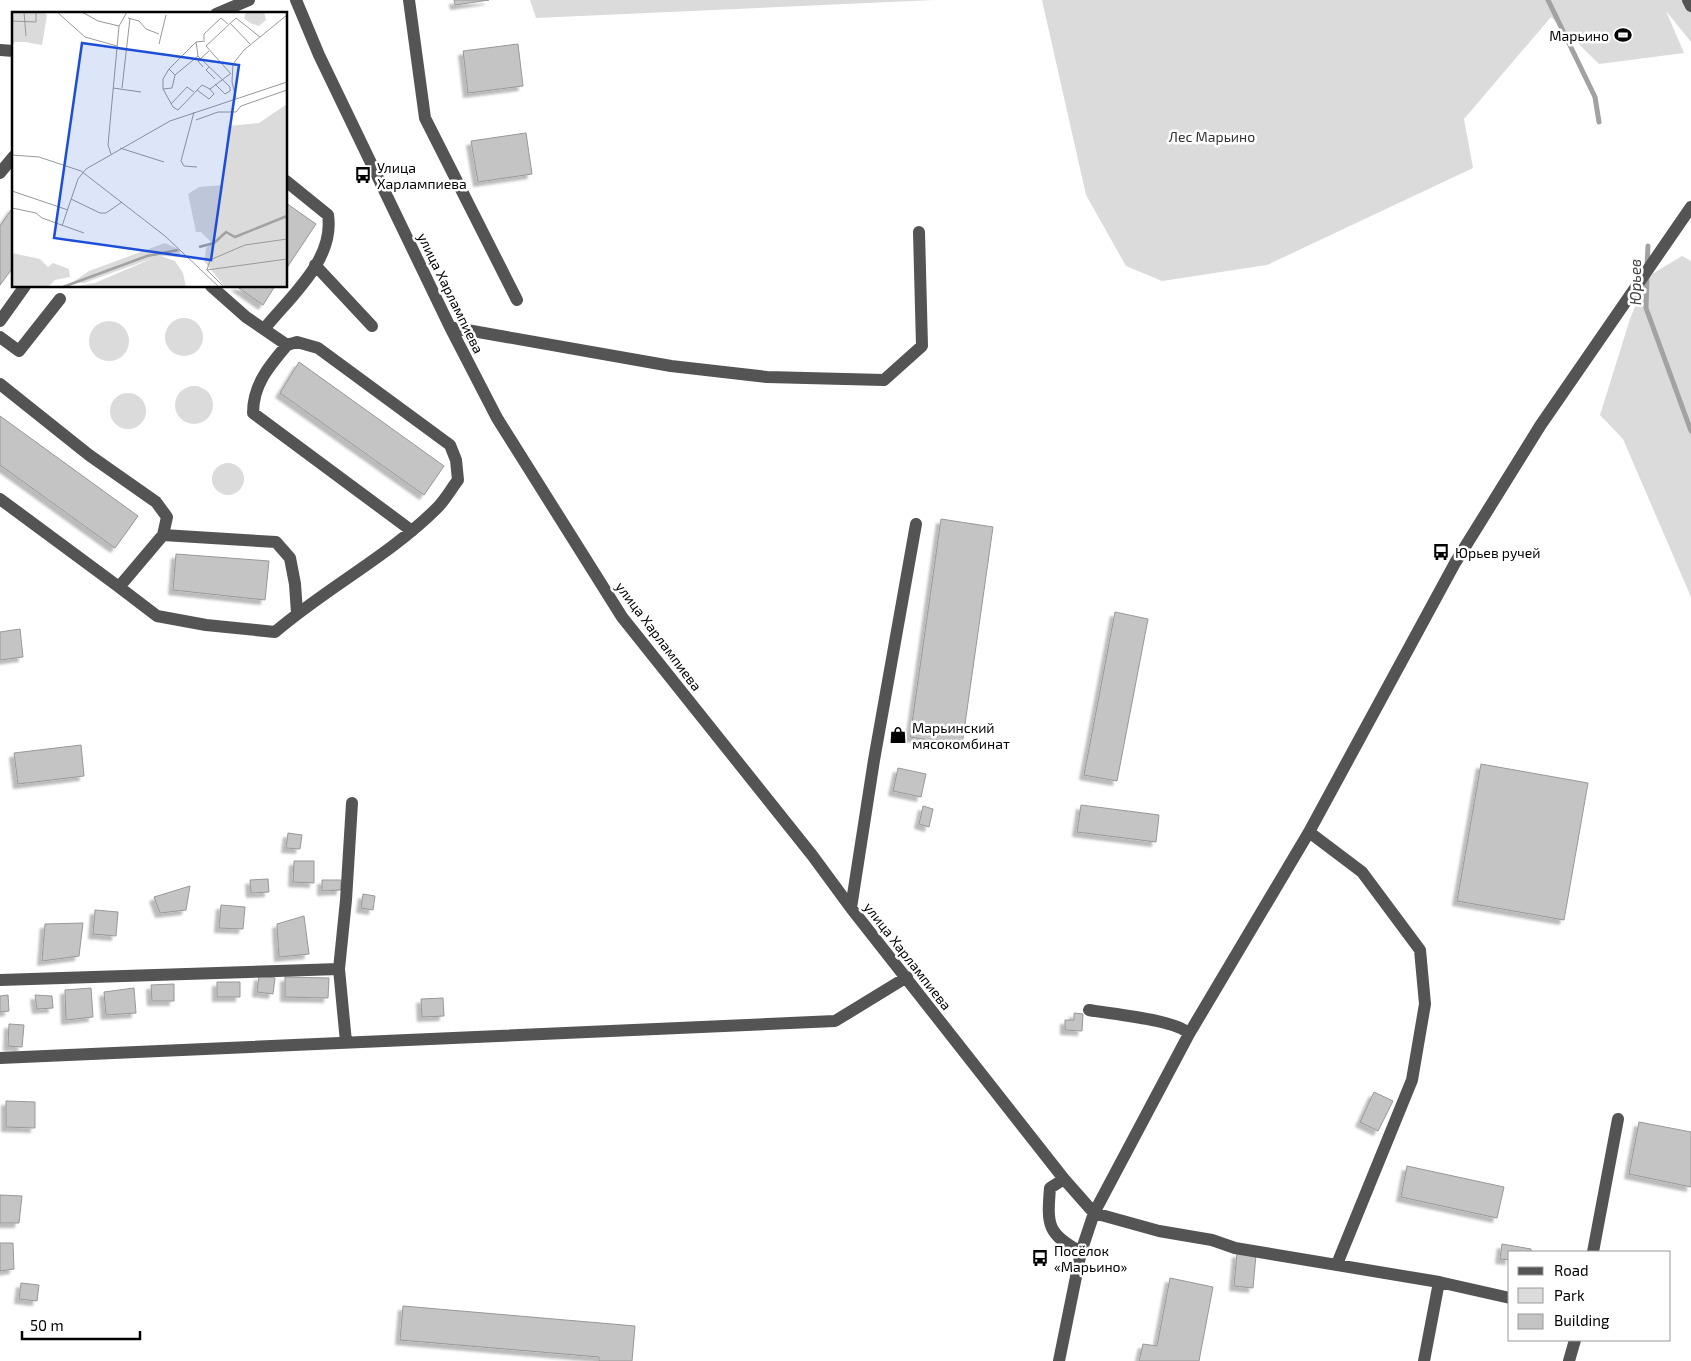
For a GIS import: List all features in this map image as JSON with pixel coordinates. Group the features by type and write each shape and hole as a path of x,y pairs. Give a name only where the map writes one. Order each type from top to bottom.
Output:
{"street":[{"path":"221,12 248,0"},
{"name":"улица Харлампиева","path":"296,0 319,55 450,327 498,418 622,617 812,855 851,908 1064,1179 1094,1213"},
{"path":"409,0 425,118 517,300"},
{"path":"1688,0 1691,6"},
{"path":"0,173 12,158"},
{"path":"265,328 315,265 325,250 331,230 328,214 288,183"},
{"path":"1059,1361 1081,1252 1094,1213 1189,1034 1309,832 1455,563 1540,426 1691,207"},
{"path":"450,327 672,366 767,377 884,380 922,346 919,232"},
{"path":"315,265 372,326"},
{"path":"0,321 24,288"},
{"path":"213,288 246,317 265,328 287,345"},
{"path":"0,337 19,350 60,300"},
{"path":"0,499 157,616 206,625 275,632 297,613 412,531 439,506 458,480 456,460 450,445 318,348 297,342 287,345 269,367 253,396 253,413 412,531"},
{"path":"0,384 89,455 156,502 167,517 162,535 119,587"},
{"path":"851,908 874,760 916,524"},
{"path":"162,535 276,542 290,558 295,584 297,613"},
{"path":"346,1042 339,969 346,900 352,803"},
{"path":"1309,832 1362,872 1420,950 1425,1004 1412,1080 1337,1264"},
{"path":"0,980 339,969"},
{"path":"0,1058 834,1021 907,977"},
{"path":"1089,1010 1170,1023 1186,1029 1189,1034"},
{"path":"1593,1251 1618,1119"},
{"path":"1064,1179 1050,1188 1048,1211 1051,1229 1064,1243 1081,1252"},
{"path":"1094,1213 1159,1231 1212,1240 1235,1248 1439,1282 1508,1298"},
{"path":"1424,1361 1439,1282"},
{"path":"1569,1361 1575,1341"}],"green space":[{"path":"530,0 934,0 536,18"},
{"name":"Лес Марьино","path":"1042,0 1691,0 1691,42 1666,11 1684,53 1599,64 1551,17 1464,119 1473,168 1267,265 1162,281 1126,266 1086,195"},
{"path":"1682,256 1691,261 1691,597 1623,439 1600,415 1630,319 1647,277"},
{"path":"184,318 191,319 197,324 202,330 202,344 197,350 191,355 184,356 177,355 171,350 166,344 165,337 166,330 171,324 177,319"},
{"path":"109,321 123,327 129,341 123,355 109,361 95,355 89,341 95,327"},
{"path":"194,386 208,391 213,405 208,419 194,424 180,419 175,405 180,391"},
{"path":"128,393 135,394 141,398 145,404 145,418 141,424 135,428 128,429 121,428 115,424 111,418 110,411 111,404 115,398 121,394"},
{"path":"228,463 234,464 239,468 243,473 243,485 239,490 234,494 228,495 222,494 217,490 213,485 212,479 213,473 217,468 222,464"}],"building":[{"path":"454,0 489,0 455,5"},
{"path":"518,44 523,86 468,93 463,51"},
{"path":"526,133 532,174 478,182 471,141"},
{"path":"288,204 316,224 288,266"},
{"path":"12,209 12,269 0,285 0,226"},
{"path":"239,288 274,288 263,305"},
{"path":"299,362 444,466 424,495 280,393"},
{"path":"0,416 138,516 115,548 0,465"},
{"path":"941,519 993,527 962,745 910,737"},
{"path":"176,554 269,561 265,600 173,590"},
{"path":"1115,612 1148,619 1117,781 1084,775"},
{"path":"20,629 23,657 0,660 0,632"},
{"path":"81,745 84,776 18,784 14,753"},
{"path":"1481,764 1588,783 1564,920 1457,901"},
{"path":"898,768 926,774 921,797 893,791"},
{"path":"1081,805 1159,815 1156,842 1077,832"},
{"path":"923,806 933,809 929,827 919,824"},
{"path":"288,833 302,835 300,849 286,848"},
{"path":"294,861 314,861 314,883 293,882"},
{"path":"268,879 269,892 251,893 250,880"},
{"path":"322,880 341,880 341,890 322,891"},
{"path":"190,886 186,910 160,913 154,897"},
{"path":"363,894 375,896 373,910 361,908"},
{"path":"221,905 245,907 243,929 219,928"},
{"path":"95,910 118,912 116,936 93,934"},
{"path":"304,916 309,954 279,957 277,924"},
{"path":"83,923 79,956 42,961 45,924"},
{"path":"259,976 275,978 273,994 257,992"},
{"path":"285,977 329,978 328,998 285,997"},
{"path":"217,982 240,982 240,997 217,997"},
{"path":"174,984 174,1001 152,1001 151,985"},
{"path":"91,988 93,1017 66,1020 65,990"},
{"path":"134,988 136,1013 106,1015 104,992"},
{"path":"8,995 9,1011 0,1012 0,996"},
{"path":"35,995 52,996 53,1008 37,1009"},
{"path":"443,998 444,1016 422,1017 421,999"},
{"path":"1074,1013 1083,1014 1082,1031 1065,1030 1065,1020 1074,1020"},
{"path":"9,1024 24,1025 22,1047 8,1046"},
{"path":"1374,1092 1393,1101 1378,1131 1360,1122"},
{"path":"6,1101 35,1102 35,1128 6,1127"},
{"path":"1639,1122 1691,1132 1691,1187 1629,1174"},
{"path":"1407,1166 1504,1187 1497,1218 1401,1197"},
{"path":"0,1195 22,1196 19,1223 0,1223"},
{"path":"0,1243 13,1243 14,1269 0,1271"},
{"path":"1502,1244 1531,1249 1531,1251 1508,1251 1508,1260 1500,1259"},
{"path":"1237,1253 1256,1255 1253,1288 1234,1286"},
{"path":"1170,1278 1213,1287 1199,1361 1139,1361 1143,1344 1157,1346"},
{"path":"21,1283 39,1285 37,1301 19,1299"},
{"path":"403,1306 635,1326 632,1361 599,1361 599,1357 400,1340"}],"waterway":[{"name":"Юрьев","path":"1548,0 1595,97 1599,122"},
{"name":"Юрьев","path":"1647,266 1648,246"},
{"name":"Юрьев","path":"1647,277 1646,308 1691,431"}],"place":[{"name":"Марьино","path":"1623,35"},
{"name":"Улица Харлампиева","path":"363,175"},
{"name":"Юрьев ручей","path":"1441,552"},
{"name":"Марьинский мясокомбинат","path":"898,735"},
{"name":"Посёлок «Марьино»","path":"1040,1258"}]}
